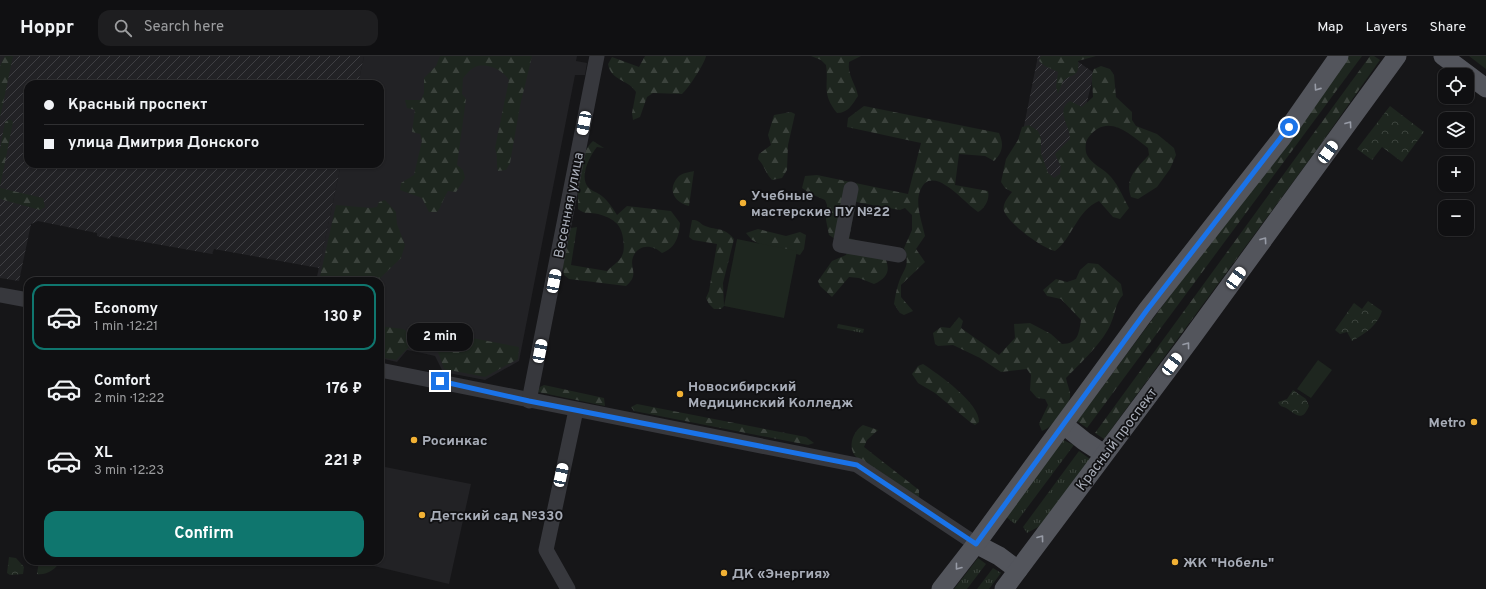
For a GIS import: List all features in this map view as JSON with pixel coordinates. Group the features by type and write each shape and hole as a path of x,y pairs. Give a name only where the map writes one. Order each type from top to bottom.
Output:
{"main road":[{"path":"941,589 1064,425 1147,310 1281,139 1339,56"},
{"name":"Красный проспект","path":"1004,589 1195,334 1397,56"},
{"path":"1443,56 1486,88"},
{"path":"1064,425 1084,441 1104,454"},
{"path":"976,544 999,556 1018,570"}],"street":[{"name":"Весенняя улица","path":"529,401 597,56"},
{"path":"851,189 840,245 900,255"},
{"path":"0,295 24,299"},
{"path":"384,371 454,384 529,401 857,465 976,544"},
{"path":"568,589 546,550 576,410"}],"shaded area":[{"path":"0,56 364,56 359,80 24,80 24,168 340,168 319,268 214,249 212,254 111,236 110,239 97,236 97,233 38,221 31,224 19,281 0,278"},
{"path":"364,56 577,56 576,61 587,63 585,75 575,75 519,361 485,380 443,372 435,356 422,353 407,350 397,362 384,359 384,277 317,277 340,168 384,168 384,80 359,80"},
{"path":"1038,56 1070,56 1094,73 1065,192 1046,196 1023,131"},
{"name":"Детский сад №330","path":"384,467 471,484 449,584 370,565 384,565"}],"green space":[{"path":"5,56 13,56 0,118 0,66"},
{"path":"440,56 532,56 520,106 510,163 506,170 498,171 495,148 509,80 499,70 489,66 473,68 463,78 462,94 466,99 457,165 463,170 465,178 456,192 448,191 437,212 429,212 422,198 400,190 401,183 414,175 422,141 420,134 412,132 415,110 407,108 405,100 421,100 424,93 424,78 436,66"},
{"path":"645,56 706,56 696,76 682,94 653,93 647,97 640,117 633,120 632,113 636,92 633,88 613,74 608,64 612,57 639,67"},
{"path":"811,56 861,56 849,62 850,75 858,96 852,105 844,112 837,113 827,95 826,65 821,60"},
{"path":"1041,56 1096,56 1078,61 1077,72 1063,81 1058,94 1056,87 1058,72 1045,66 1039,61"},
{"path":"1348,56 1362,56 1087,428 1077,421"},
{"path":"1370,56 1374,56 1380,60 1315,152 1104,439 1095,433"},
{"path":"1469,56 1486,56 1486,69"},
{"path":"1101,66 1110,69 1114,75 1116,97 1132,112 1132,120 1136,126 1157,134 1174,148 1176,155 1170,169 1157,187 1138,199 1131,197 1129,190 1130,179 1136,169 1149,155 1148,148 1126,131 1118,128 1103,126 1095,130 1086,142 1087,155 1111,177 1120,190 1129,208 1120,219 1113,217 1099,201 1091,205 1085,211 1061,246 1055,251 1026,235 1012,222 1004,211 1007,198 1012,192 1005,188 1001,182 1006,159 1018,140 1022,127 1029,125 1038,131 1041,138 1041,153 1048,173 1054,178 1060,174 1061,167 1055,154 1070,139 1063,114 1064,109 1070,101 1082,107 1093,97 1093,72 1094,69"},
{"path":"864,106 999,133 1002,141 1001,151 994,161 985,156 959,154 955,185 988,191 986,203 978,212 954,191 940,182 927,181 921,189 918,201 925,236 916,249 925,262 901,285 901,297 913,311 904,315 900,313 894,304 900,279 906,268 907,260 904,248 912,230 912,215 905,208 900,210 856,202 849,238 879,247 888,268 885,277 874,284 859,278 849,277 832,297 820,286 818,281 832,261 846,255 848,250 846,246 829,235 826,220 827,205 825,200 802,188 805,176 817,175 908,194 921,143 847,127 848,118"},
{"path":"1390,106 1424,132 1402,162 1382,147 1372,160 1357,149"},
{"path":"791,112 795,114 788,145 787,170 782,178 772,180 758,159 759,154 771,145 768,135 774,115"},
{"path":"10,119 13,122 0,187 0,149 5,122"},
{"path":"593,141 604,148 597,147 591,155 586,166 586,183 589,188 607,201 617,215 627,206 671,211 680,223 676,241 667,251 662,253 655,248 642,247 636,252 632,261 632,278 626,286 569,279 564,275 564,251 571,228 577,227 571,265 607,271 619,261 624,250 622,233 618,225 612,219 595,213 585,213 578,209 581,163 588,147"},
{"path":"694,171 689,206 683,204 676,198 673,185 679,176 684,173"},
{"path":"0,188 43,198 45,207 40,210 0,199"},
{"path":"385,200 396,212 397,224 405,245 401,258 381,277 320,277 336,205 371,208 377,207 379,202"},
{"path":"692,220 697,221 707,227 723,230 734,239 723,283 724,306 721,309 714,309 706,298 709,291 717,244 693,240 689,237"},
{"path":"758,229 786,236 800,232 806,235 804,249 800,255 786,251 772,251 752,240 746,233"},
{"path":"737,239 797,251 784,318 724,306"},
{"path":"1088,263 1098,264 1121,284 1123,295 1118,302 1108,330 1091,352 1066,378 1070,395 1069,402 1055,422 1042,431 1039,424 1048,405 1045,399 1037,398 1030,390 1031,375 1027,369 1001,372 980,358 953,345 938,346 935,344 933,333 941,327 950,328 959,317 963,321 961,328 999,355 1015,338 1014,324 1030,323 1051,334 1062,344 1067,344 1075,340 1077,337 1081,320 1061,299 1047,296 1043,290 1056,279 1067,282 1076,279 1080,270"},
{"path":"1368,301 1382,311 1377,321 1370,329 1352,341 1347,332 1340,334 1335,330 1354,303 1362,309"},
{"path":"838,324 864,329 863,333 837,328"},
{"path":"384,327 403,329 418,338 435,342 446,333 519,347 518,359 485,377 444,369 438,352 409,347 396,360 384,358"},
{"path":"1318,360 1332,370 1311,398 1297,389"},
{"path":"923,364 948,382 966,398 973,406 979,422 975,425 970,422 935,393 918,383 912,374 918,366"},
{"path":"544,385 604,398 605,406 538,392 540,387"},
{"path":"1293,390 1306,399 1309,406 1301,416 1281,406 1278,402 1287,399"},
{"path":"637,404 806,437 814,443 808,445 634,411 631,407"},
{"path":"863,425 878,430 867,440 864,447 919,490 919,498 912,497 856,457 852,449 852,440 856,431"},
{"path":"1063,440 1074,445 1015,524 1005,516"},
{"path":"1079,451 1090,459 1040,526 1027,533 1023,527"},
{"path":"9,557 16,558 24,567 23,574 10,575 7,573"},
{"path":"978,558 986,564 967,589 954,589"},
{"path":"38,565 57,565 47,573 37,574"},
{"path":"993,568 1001,573 989,589 977,589"}],"place":[{"name":"Учебные мастерские ПУ №22","path":"743,203"},
{"name":"Новосибирский Медицинский Колледж","path":"680,394"},
{"name":"Metro","path":"1474,422"},
{"name":"Росинкас","path":"414,440"},
{"name":"Детский сад №330","path":"422,515"},
{"name":"ЖК \"Нобель\"","path":"1175,562"},
{"name":"ДК «Энергия»","path":"724,573"}],"route":[{"path":"440,381 529,401 843,461 857,465 976,544 1147,310 1289,127"}]}
